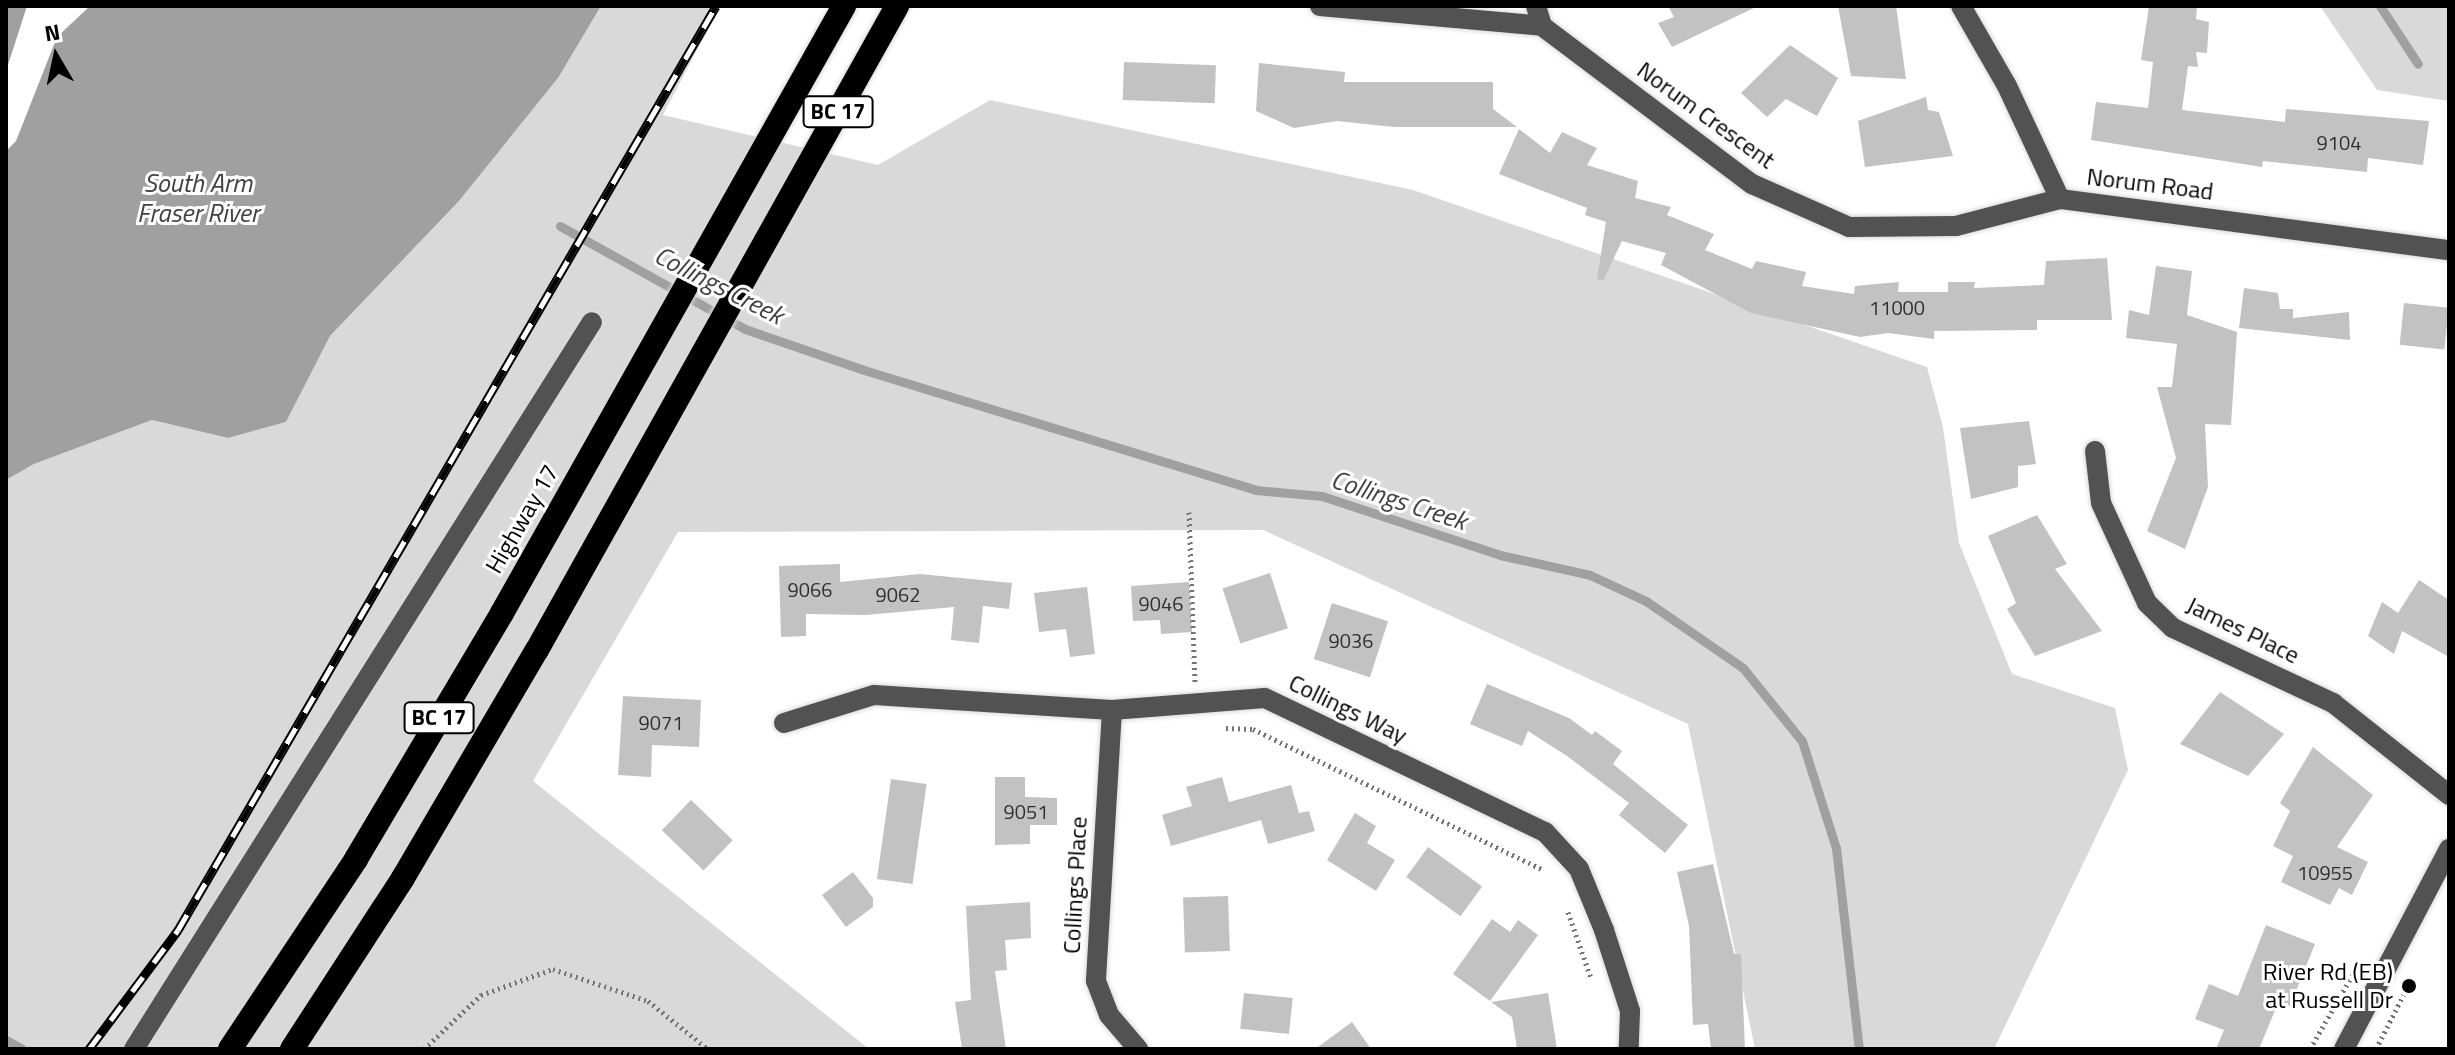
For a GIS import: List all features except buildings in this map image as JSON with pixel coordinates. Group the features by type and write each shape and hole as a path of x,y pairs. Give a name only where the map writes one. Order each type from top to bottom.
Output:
{"highway":[{"name":"Highway 17","path":"230,1049 364,845 634,378 844,6"},
{"name":"BC 17","path":"292,1049 411,864 677,403 897,6"}],"street":[{"path":"1320,6 1542,26 1536,6"},
{"name":"Norum Road","path":"1961,6 2007,86 2060,199 2449,250"},
{"name":"Norum Crescent","path":"1542,26 1752,184 1849,227 1956,226 2060,199"},
{"path":"134,1049 592,322"},
{"name":"James Place","path":"2095,451 2101,503 2147,603 2173,628 2333,703 2449,795"},
{"name":"Collings Way","path":"784,723 874,695 1112,710 1196,700 1265,698 1545,832 1579,869 1604,930 1630,1011 1629,1049"},
{"name":"Collings Place","path":"1112,710 1096,981 1109,1015 1138,1049"},
{"path":"2344,1049 2449,849"}],"path":[{"path":"1189,512 1196,700"},
{"path":"1215,727 1253,729 1514,851 1550,874"},
{"path":"1567,909 1592,981"},
{"path":"424,1049 481,995 553,969 648,1001 708,1049"}],"shaded area":[{"path":"601,6 720,6 663,115 878,165 990,100 1413,190 1927,367 1943,427 1959,543 2012,674 2115,708 2128,770 1994,1049 1755,1049 1688,724 1263,530 678,532 533,781 869,1049 6,1049 6,480 34,464 152,420 228,438 286,422 330,336 459,201 558,78"},
{"path":"2320,6 2449,6 2449,101 2377,90"}],"water":[{"path":"6,6 27,6 6,71"},
{"name":"South Arm Fraser River","path":"90,6 601,6 558,78 459,201 330,336 286,422 228,438 152,420 34,464 6,480 6,151 16,141 57,37"}],"waterway":[{"path":"2380,6 2418,64"},
{"name":"Collings Creek","path":"560,226 745,329 864,370 1256,490 1322,496 1500,555 1590,575 1646,601 1743,668 1802,741 1836,848 1859,1049"},
{"path":"6,1040 22,1049"}],"railway":[{"path":"89,1049 178,930 716,6"}],"place":[{"name":"River Rd (EB) at Russell Dr","path":"2409,986"}]}
